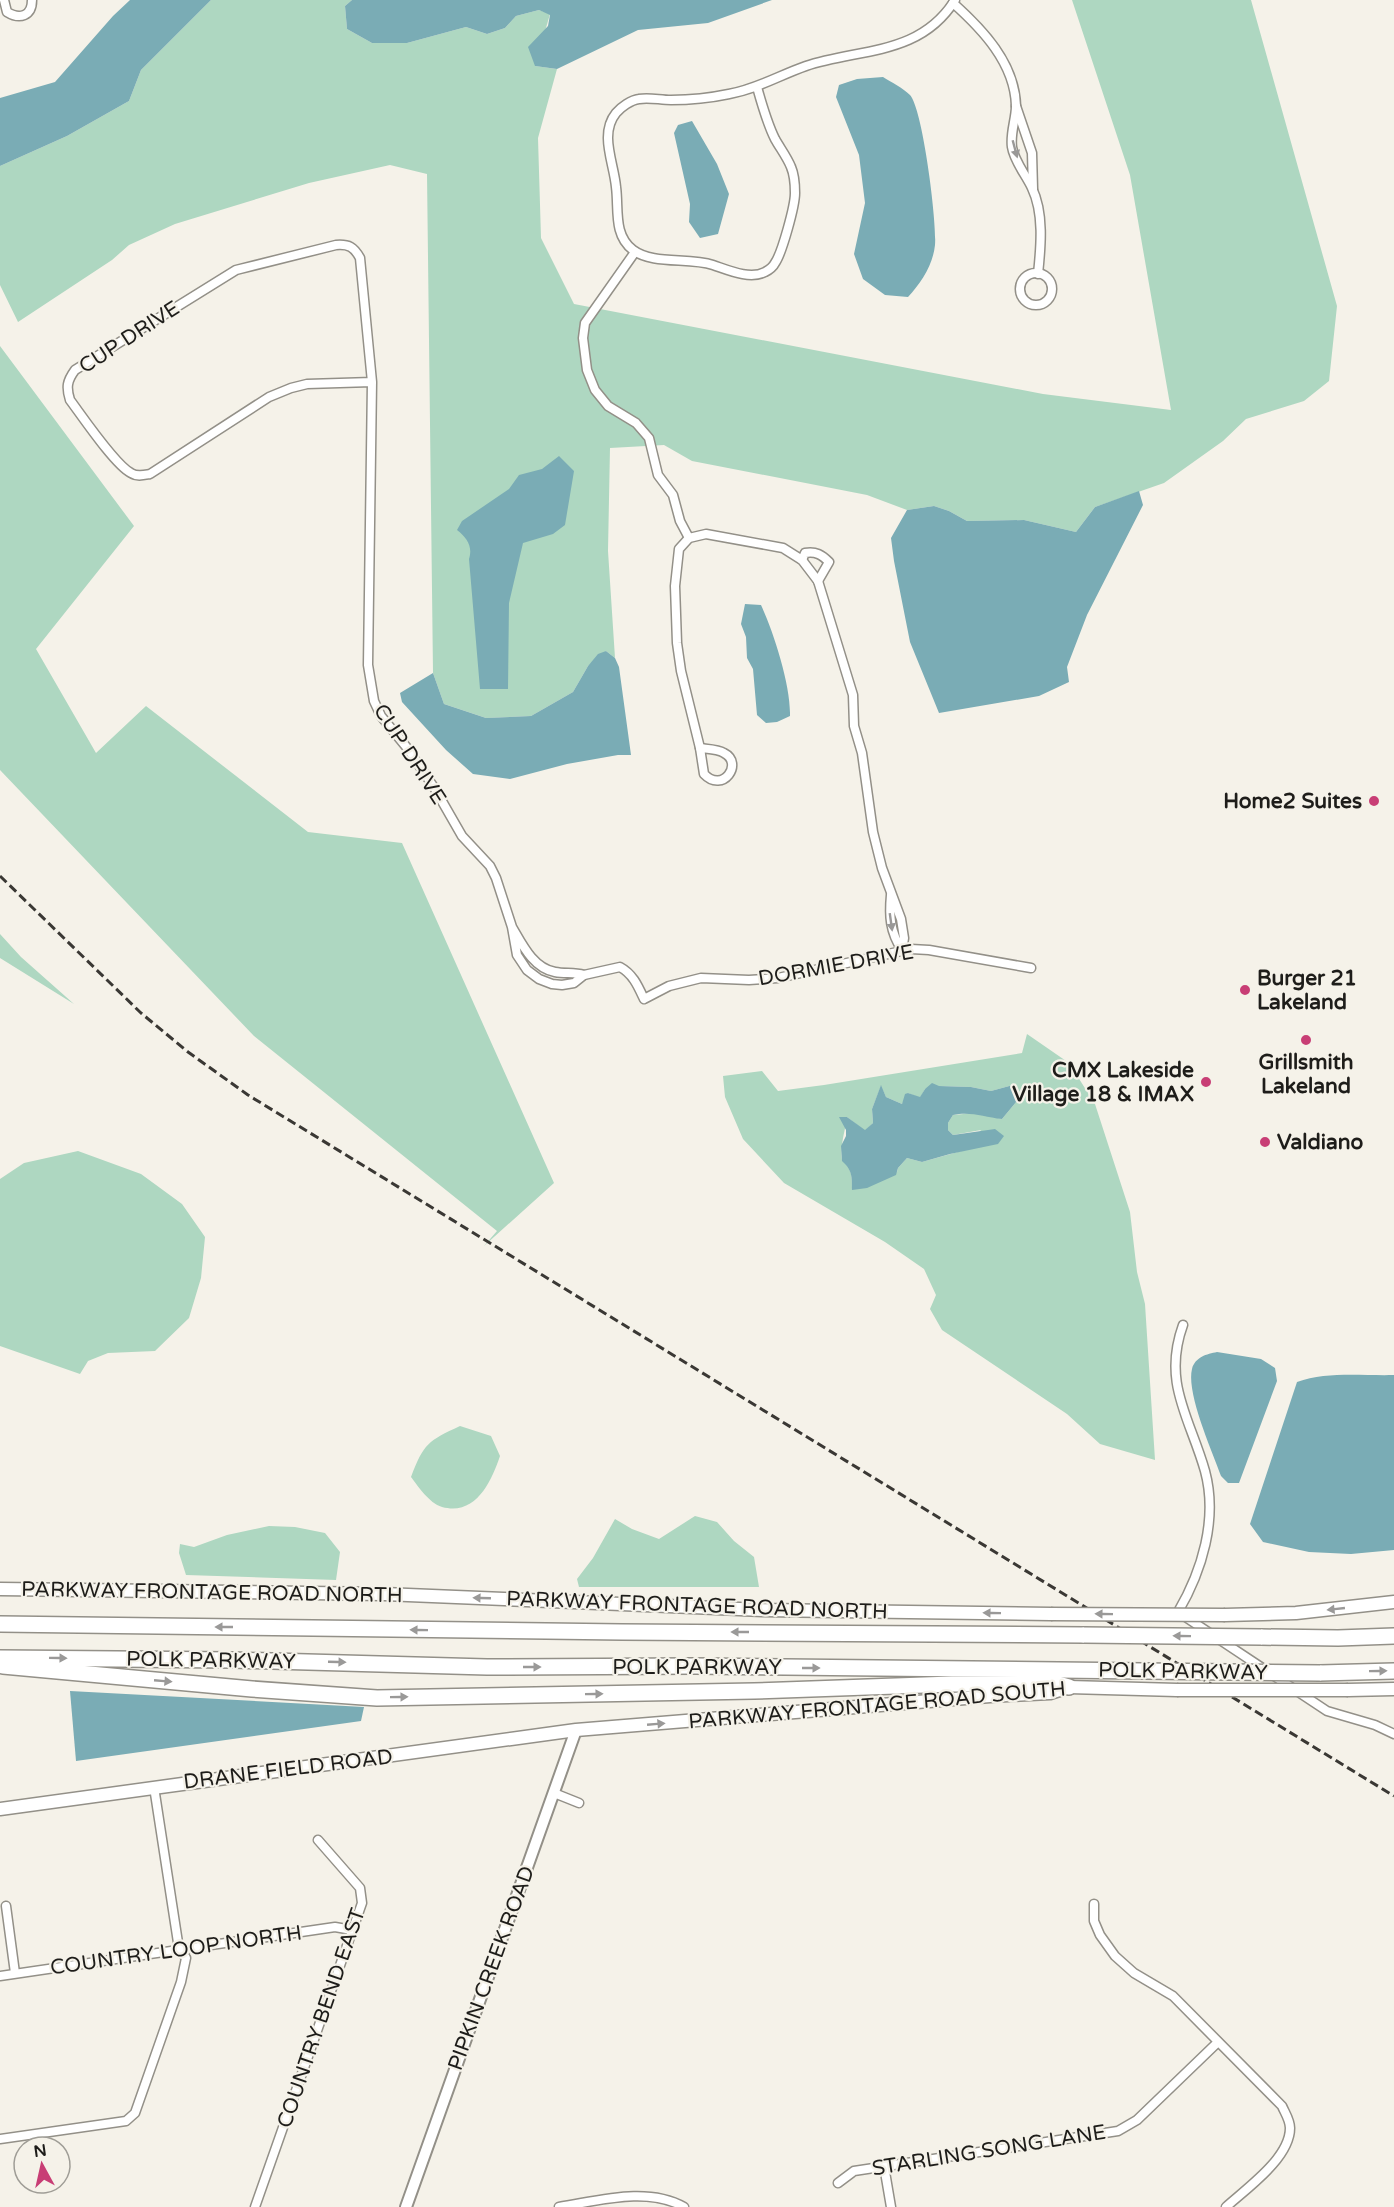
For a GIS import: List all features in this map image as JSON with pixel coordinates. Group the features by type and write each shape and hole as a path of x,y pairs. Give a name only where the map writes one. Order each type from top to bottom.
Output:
{"highway":[{"name":"POLK PARKWAY","path":"0,1624 1318,1638 1394,1636"},
{"path":"1318,1638 1394,1627"},
{"name":"POLK PARKWAY","path":"0,1658 233,1660 487,1667 694,1666 1320,1673 1394,1671"},
{"path":"0,1666 376,1698 754,1691 952,1684 1058,1684 1069,1687"}],"main road":[{"name":"PARKWAY FRONTAGE ROAD NORTH","path":"0,1589 384,1594 764,1610 1051,1614 1296,1613 1394,1602"},
{"name":"PARKWAY FRONTAGE ROAD SOUTH","path":"576,1730 1050,1693 1069,1687 1177,1690 1394,1689"},
{"name":"DRANE FIELD ROAD","path":"0,1809 576,1730"}],"street":[{"path":"4,0 7,12 22,17 29,13 32,0"},
{"path":"757,87 774,137 791,167 795,195 780,254 774,265 764,273 749,275 691,260 656,259 635,252 624,240 619,230 615,177 607,136 609,125 618,110 638,99 701,99 757,87 804,67 889,48 910,40 942,16 954,2 994,45 1007,70 1032,153 1033,190 1040,227 1038,274"},
{"path":"1016,105 1012,147 1033,190"},
{"name":"CUP DRIVE","path":"372,382 307,384 291,388 269,397 150,474 141,475 132,474 107,448 70,400 67,389 69,379 75,370 236,270 336,245 346,244 355,250 360,258 372,382 368,665 374,701 381,716 408,749 435,789 462,836 490,866 512,927"},
{"path":"635,252 585,323 583,338 587,370 595,390 608,406 636,423 649,438 658,475 673,495 680,521 689,538"},
{"path":"700,748 720,751 728,756 732,770 726,778 717,781 704,774 681,671 675,617 679,549 689,538 706,534 774,545 802,560 812,570 818,581 854,695 854,726 862,753 873,832 882,868 901,919 904,938 902,950"},
{"path":"802,560 805,553 813,552 823,556 829,562 818,581"},
{"path":"512,927 527,953 541,967 555,972 574,972 584,975"},
{"path":"512,927 518,955 527,970 542,980 562,985 574,983 584,975"},
{"name":"DORMIE DRIVE","path":"584,975 620,967 634,979 644,999 669,986 701,978 749,980 778,978 902,950 929,950 1031,968"},
{"path":"542,980 547,969"},
{"path":"1183,1325 1175,1350 1178,1392 1183,1413 1205,1471 1209,1492 1209,1514 1201,1564 1178,1612 1327,1711 1375,1725 1394,1734"},
{"name":"PIPKIN CREEK ROAD","path":"406,2207 576,1730"},
{"path":"0,2139 126,2121 135,2113 185,1968 186,1958 179,1949 154,1787"},
{"path":"554,1793 579,1803"},
{"name":"COUNTRY BEND EAST","path":"255,2207 362,1903 360,1888 318,1840"},
{"path":"1094,1904 1094,1921 1100,1935 1115,1956 1134,1972 1173,1996 1282,2106 1290,2125 1289,2139 1276,2160 1226,2207"},
{"path":"6,1906 15,1973"},
{"name":"COUNTRY LOOP NORTH","path":"0,1976 336,1927 352,1930"},
{"name":"STARLING SONG LANE","path":"838,2184 854,2170 1118,2131 1137,2120 1218,2042"},
{"path":"884,2166 891,2207"},
{"path":"559,2207 633,2196 656,2197 684,2207"}],"green space":[{"path":"211,0 352,0 345,6 347,29 372,43 407,43 466,27 487,34 505,28 516,16 539,10 550,14 535,66 557,69 538,138 541,238 574,304 1043,394 1171,410 1130,175 1072,0 1251,0 1337,306 1329,381 1304,401 1246,419 1223,441 1164,483 1095,507 1076,532 1024,520 967,521 934,506 907,510 867,495 692,461 664,445 610,448 608,551 615,658 606,651 588,666 573,692 531,716 486,718 444,704 433,673 427,174 390,165 309,183 175,224 129,245 112,260 18,322 0,285 0,166 67,136 129,101 141,70"},
{"path":"0,346 134,526 36,649 96,753 146,706 308,832 402,843 554,1183 484,1246 497,1231 254,1036 0,770"},
{"path":"0,934 21,957 74,1004 0,958"},
{"path":"1027,1034 1069,1063 1095,1104 1130,1212 1137,1272 1145,1304 1155,1460 1100,1444 1067,1414 942,1330 930,1309 936,1295 924,1269 885,1242 784,1183 743,1139 725,1097 723,1076 762,1071 778,1091 1022,1053","holes":["1013,1085 1022,1095 1002,1119 974,1113 953,1115 948,1123 948,1130 953,1135 981,1130 965,1150 922,1162 907,1158 897,1172 852,1189 851,1173 842,1160 842,1144 847,1117 865,1131 873,1123 872,1109 881,1086 886,1097 902,1104 908,1093 920,1098 925,1089 939,1086 971,1087 991,1091"]},
{"path":"78,1151 141,1174 182,1204 205,1237 201,1278 189,1318 155,1351 108,1353 88,1361 80,1374 0,1346 0,1179 24,1163"},
{"path":"460,1426 491,1436 500,1456 487,1486 473,1502 454,1508 442,1507 428,1498 411,1477 428,1444"},
{"path":"695,1516 717,1522 734,1541 754,1557 759,1587 579,1587 577,1579 593,1558 615,1519 632,1529 659,1539"},
{"path":"269,1526 295,1527 325,1533 340,1552 336,1580 186,1575 179,1553 180,1544 194,1547 227,1535"}],"water":[{"path":"130,0 211,0 141,70 129,101 67,136 0,166 0,98 55,82"},
{"path":"352,0 772,0 708,23 638,30 557,69 535,66 528,47 548,26 550,15 539,10 516,16 505,28 487,34 466,27 407,43 372,43 347,29 345,6"},
{"path":"883,77 907,92 915,105 924,143 931,191 935,233 934,252 926,273 908,297 885,295 863,279 854,254 865,203 859,155 836,97 839,85 857,79"},
{"path":"692,121 717,164 729,194 718,234 700,238 689,222 690,204 674,133 678,125"},
{"path":"559,456 574,471 565,525 553,534 523,543 509,603 508,689 480,689 469,559 470,546 457,530 462,521 509,489 519,475 542,469"},
{"path":"1139,491 1143,505 1087,615 1067,667 1069,682 1039,696 939,713 910,642 894,561 891,538 907,510 934,506 967,521 1024,520 1076,532 1095,507"},
{"path":"745,604 761,605 781,660 788,690 790,716 777,722 766,723 757,715 753,669 747,658 746,637 741,624"},
{"path":"606,651 615,658 619,667 631,755 618,755 567,764 510,779 473,774 446,750 402,702 400,693 433,673 444,704 486,718 531,716 573,692 588,666 598,654"},
{"path":"932,1083 939,1086 971,1087 991,1091 1013,1085 1022,1095 1002,1119 959,1114 953,1115 948,1123 948,1130 953,1135 995,1129 1004,1136 998,1144 922,1162 907,1158 898,1168 896,1175 867,1188 852,1190 851,1174 842,1161 841,1146 846,1130 839,1117 847,1117 865,1130 873,1123 872,1109 881,1085 886,1097 902,1104 905,1094 920,1097"},
{"path":"1217,1352 1261,1359 1275,1368 1277,1381 1239,1483 1228,1483 1221,1476 1196,1407 1193,1392 1191,1379 1194,1365 1202,1357"},
{"path":"1333,1375 1394,1375 1394,1550 1351,1554 1309,1552 1263,1542 1250,1524 1297,1382"},
{"path":"70,1691 364,1707 361,1721 76,1761"}],"railway":[{"path":"0,876 141,1013 188,1052 248,1095 1394,1796"}],"place":[{"name":"Home2 Suites","path":"1374,801"},
{"name":"Burger 21 Lakeland","path":"1245,990"},
{"name":"Grillsmith Lakeland","path":"1306,1040"},
{"name":"CMX Lakeside Village 18 & IMAX","path":"1206,1082"},
{"name":"Valdiano","path":"1265,1142"}]}
